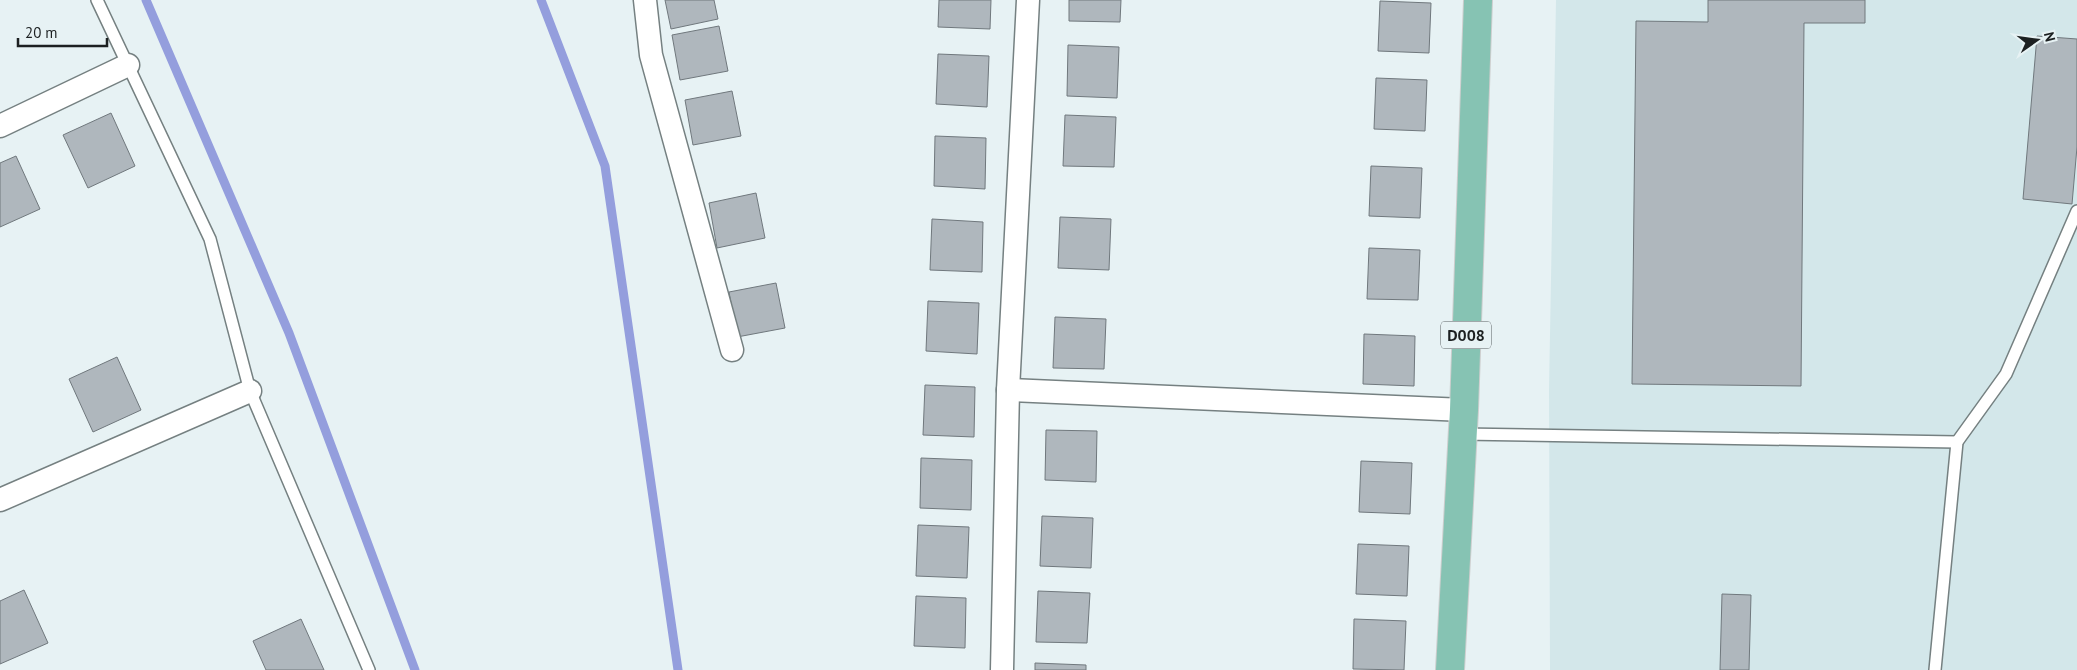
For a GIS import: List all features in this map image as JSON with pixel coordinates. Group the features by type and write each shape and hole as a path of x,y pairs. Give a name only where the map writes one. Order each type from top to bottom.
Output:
{"main road":[{"name":"D008","path":"1450,670 1463,422 1478,0"}],"street":[{"path":"645,0 651,55 732,350"},
{"path":"1002,670 1008,390 1028,0"},
{"path":"0,126 128,65"},
{"path":"1008,390 1463,422"},
{"path":"0,500 250,391"}],"lane":[{"path":"97,0 210,240 250,391 369,670"},
{"path":"1935,670 1957,442 2006,374 2077,211"},
{"path":"1463,422 1957,442"}],"shaded area":[{"path":"1556,0 2077,0 2077,670 1550,670 1549,390"}],"building":[{"path":"665,0 714,0 718,19 671,29"},
{"path":"939,0 991,0 990,29 938,27"},
{"path":"1069,0 1121,0 1120,22 1069,21"},
{"path":"1708,0 1865,0 1865,23 1804,23 1801,386 1632,384 1636,21 1708,22"},
{"path":"1380,1 1431,3 1429,53 1378,51"},
{"path":"719,26 728,71 680,80 672,35"},
{"path":"2037,36 2077,39 2077,147 2072,204 2023,199"},
{"path":"1068,45 1119,47 1117,98 1067,96"},
{"path":"938,54 989,56 987,107 936,104"},
{"path":"1376,78 1427,80 1425,131 1374,129"},
{"path":"732,91 741,136 693,145 685,100"},
{"path":"111,113 135,166 88,188 63,135"},
{"path":"1065,115 1116,117 1114,167 1063,166"},
{"path":"935,136 986,138 985,189 934,186"},
{"path":"16,156 40,209 0,227 0,163"},
{"path":"1371,166 1422,168 1420,218 1369,216"},
{"path":"756,193 765,238 717,248 709,203"},
{"path":"1060,217 1111,219 1109,270 1058,268"},
{"path":"932,219 983,222 982,272 930,270"},
{"path":"1369,248 1420,250 1418,300 1367,299"},
{"path":"776,283 785,328 737,337 729,292"},
{"path":"928,301 979,303 977,354 926,351"},
{"path":"1055,317 1106,319 1104,369 1053,368"},
{"path":"1364,334 1415,336 1414,386 1363,384"},
{"path":"117,357 141,410 93,432 69,379"},
{"path":"925,385 975,387 974,437 923,435"},
{"path":"1046,430 1097,431 1096,482 1045,480"},
{"path":"921,458 972,460 971,510 920,508"},
{"path":"1361,461 1412,463 1410,514 1359,512"},
{"path":"1042,516 1093,518 1091,568 1040,566"},
{"path":"918,525 969,527 967,578 916,576"},
{"path":"1358,544 1409,546 1407,596 1356,594"},
{"path":"24,590 48,643 0,664 0,601"},
{"path":"1038,591 1090,593 1087,643 1036,642"},
{"path":"1722,594 1751,595 1749,670 1720,670"},
{"path":"916,596 966,598 965,648 914,646"},
{"path":"301,619 324,670 266,670 253,641"},
{"path":"1354,619 1406,621 1404,670 1353,669"},
{"path":"1035,663 1086,665 1086,670 1035,670"}],"waterway":[{"path":"146,0 289,333 415,670"},
{"path":"541,0 605,166 678,670"}]}
